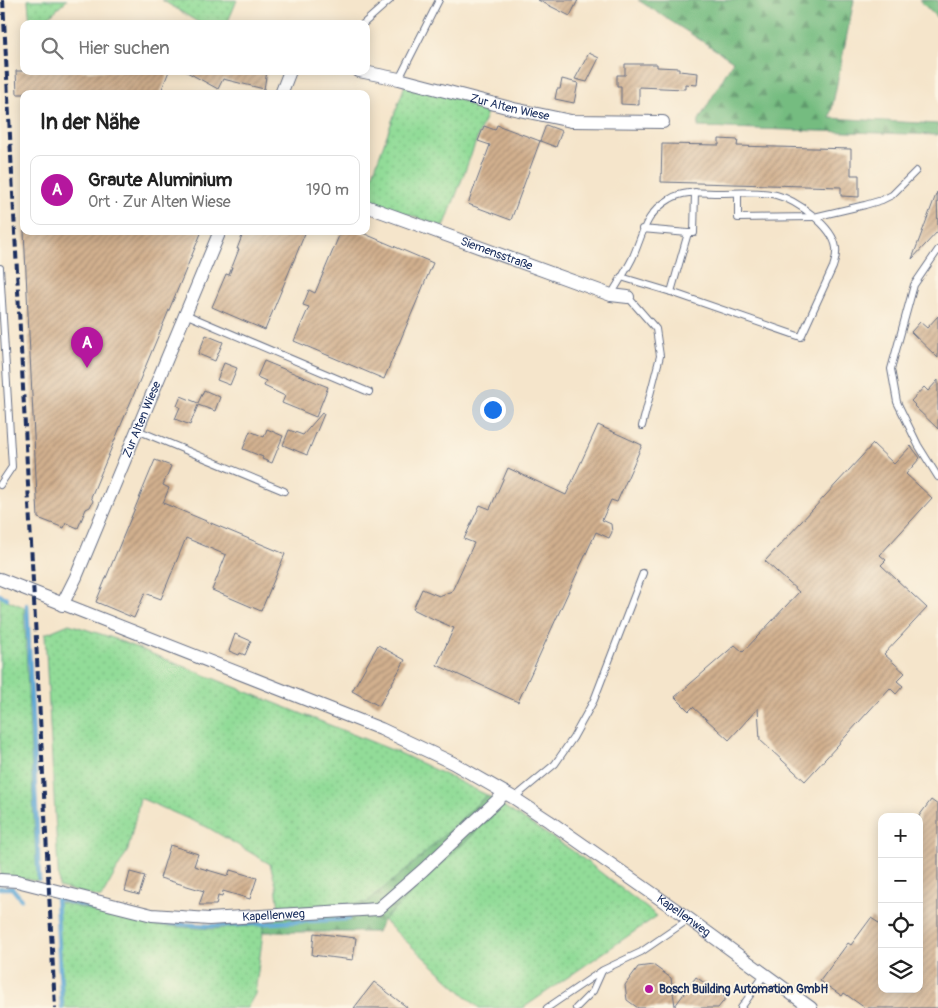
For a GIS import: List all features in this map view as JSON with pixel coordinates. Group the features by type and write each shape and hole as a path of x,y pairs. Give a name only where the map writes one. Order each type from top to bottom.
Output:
{"street":[{"name":"Zur Alten Wiese","path":"370,73 514,109 571,120 663,122"},
{"path":"282,90 288,75"},
{"name":"Siemensstraße","path":"370,207 611,295 628,297"},
{"name":"Zur Alten Wiese","path":"62,605 76,577 218,235"},
{"name":"Kapellenweg","path":"0,579 381,729 453,763 510,795 689,918 811,1008"},
{"name":"Kapellenweg","path":"0,880 17,881 152,915 209,919 378,909 510,795"}],"lane":[{"path":"368,20 390,0"},
{"path":"399,79 439,0"},
{"path":"738,193 738,218 814,217 885,199 897,191 916,171"},
{"path":"642,230 694,233 695,192"},
{"path":"611,295 632,258 642,230 657,209 669,199 683,194 695,192 757,192 776,195 792,201 814,217 826,229 833,238 837,255 834,267 801,337 622,277"},
{"path":"671,292 688,233"},
{"path":"938,250 914,285 891,369 897,402 918,445 938,477"},
{"path":"0,268 12,467 0,485"},
{"path":"628,297 656,330 660,356 642,426"},
{"path":"185,314 369,392"},
{"path":"137,430 284,491"},
{"path":"510,795 555,764 573,738 594,700 644,574"},
{"path":"547,1008 603,970 640,952 689,918"},
{"path":"576,1008 593,992 603,970"},
{"path":"741,1008 765,974"}],"green space":[{"path":"28,0 67,0 45,20 30,20"},
{"path":"162,0 237,0 229,20 194,20"},
{"path":"638,0 854,0 830,118 938,124 938,135 698,127 699,120 733,61"},
{"path":"919,0 938,0 938,19"},
{"path":"405,85 489,107 444,227 370,201 370,182"},
{"path":"0,597 24,607 37,881 0,875"},
{"path":"69,624 110,637 402,754 487,795 414,863 366,903 279,909 276,885 270,864 207,827 140,798 128,850 101,898 59,887 45,634"},
{"path":"487,795 503,806 383,920 377,932 263,932 264,925 279,909 366,903 414,863"},
{"path":"503,806 573,851 657,916 523,1008 479,1008 383,920"},
{"path":"58,902 150,925 212,929 264,925 255,994 247,1008 64,1008"}],"building":[{"path":"538,0 578,0 570,16"},
{"path":"589,53 599,58 587,82 575,79"},
{"path":"625,64 657,64 657,67 679,68 679,71 698,73 697,85 685,84 685,89 639,87 639,105 621,104 621,86 617,86 617,75 625,75"},
{"path":"16,71 20,71 20,75 167,75 162,90 20,90 20,94 17,94"},
{"path":"192,75 266,75 264,89 223,79 218,89"},
{"path":"562,79 578,83 574,103 555,99"},
{"path":"497,125 540,141 511,220 468,204 490,145 478,141 484,126 495,130"},
{"path":"546,125 562,131 556,147 540,141"},
{"path":"719,139 738,140 737,146 851,149 851,175 859,175 859,197 841,196 841,187 661,182 662,144 719,145"},
{"path":"937,192 938,231 912,259"},
{"path":"24,235 200,235 91,497 93,501 90,507 86,509 78,528 66,523 64,528 38,518"},
{"path":"242,235 304,235 265,330 212,307 226,274 229,275 239,249 237,249"},
{"path":"339,235 367,235 433,263 384,379 294,341 309,307 303,305 309,290 315,293"},
{"path":"938,316 938,358 911,332 920,322 927,328"},
{"path":"206,335 223,342 215,361 198,354"},
{"path":"264,361 328,387 316,417 282,403 285,396 264,386 266,381 257,377"},
{"path":"224,363 237,368 230,385 217,380"},
{"path":"938,380 938,429 911,401 924,387 928,391"},
{"path":"204,390 220,397 215,411 198,405 190,425 175,419 180,407 177,406 181,396 198,403"},
{"path":"322,413 324,414 307,455 283,445 289,430 303,435"},
{"path":"598,425 642,445 617,502 611,500 602,520 611,524 612,532 609,538 596,532 518,702 437,665 454,628 413,609 422,589 439,596 452,591 474,543 464,539 480,505 490,509 508,468 566,495"},
{"path":"267,429 283,436 272,463 243,449 250,431 264,437"},
{"path":"873,444 894,464 911,446 920,458 906,474 932,498 880,555 886,560 881,565 927,608 884,654 905,673 897,681 903,686 896,694 890,688 805,781 760,740 758,708 729,740 693,707 689,711 675,697 735,645 743,652 799,592 765,561"},
{"path":"155,460 171,466 163,485 169,488 163,503 285,554 261,611 212,590 226,555 186,538 161,599 145,593 134,618 96,602"},
{"path":"235,634 251,641 245,655 229,651"},
{"path":"378,645 405,660 379,706 352,691"},
{"path":"931,800 938,805 938,1008 865,1008 844,993 842,996 820,981 848,943 851,945 871,918 878,922 878,993 923,993 923,813 921,813"},
{"path":"170,845 198,854 194,866 228,876 230,870 257,878 250,899 223,891 222,897 218,896 216,905 199,905 204,891 160,878"},
{"path":"130,872 145,876 139,895 125,891"},
{"path":"314,933 356,938 353,960 312,955"},
{"name":"Bosch Building Automation GmbH","path":"653,965 671,978 675,1006 696,977 726,998 718,1008 638,1008 627,1000 625,985 638,967"},
{"path":"374,982 408,1008 354,1008"}],"waterway":[{"path":"0,595 7,598"},
{"path":"27,605 39,879"},
{"path":"0,888 12,888 21,899"},
{"path":"62,1008 56,898 149,922 210,926 349,919"}],"railway":[{"path":"3,0 55,1008"}],"place":[{"name":"Graute Aluminium","path":"87,368"},
{"name":"Bosch Building Automation GmbH","path":"649,989"}]}
